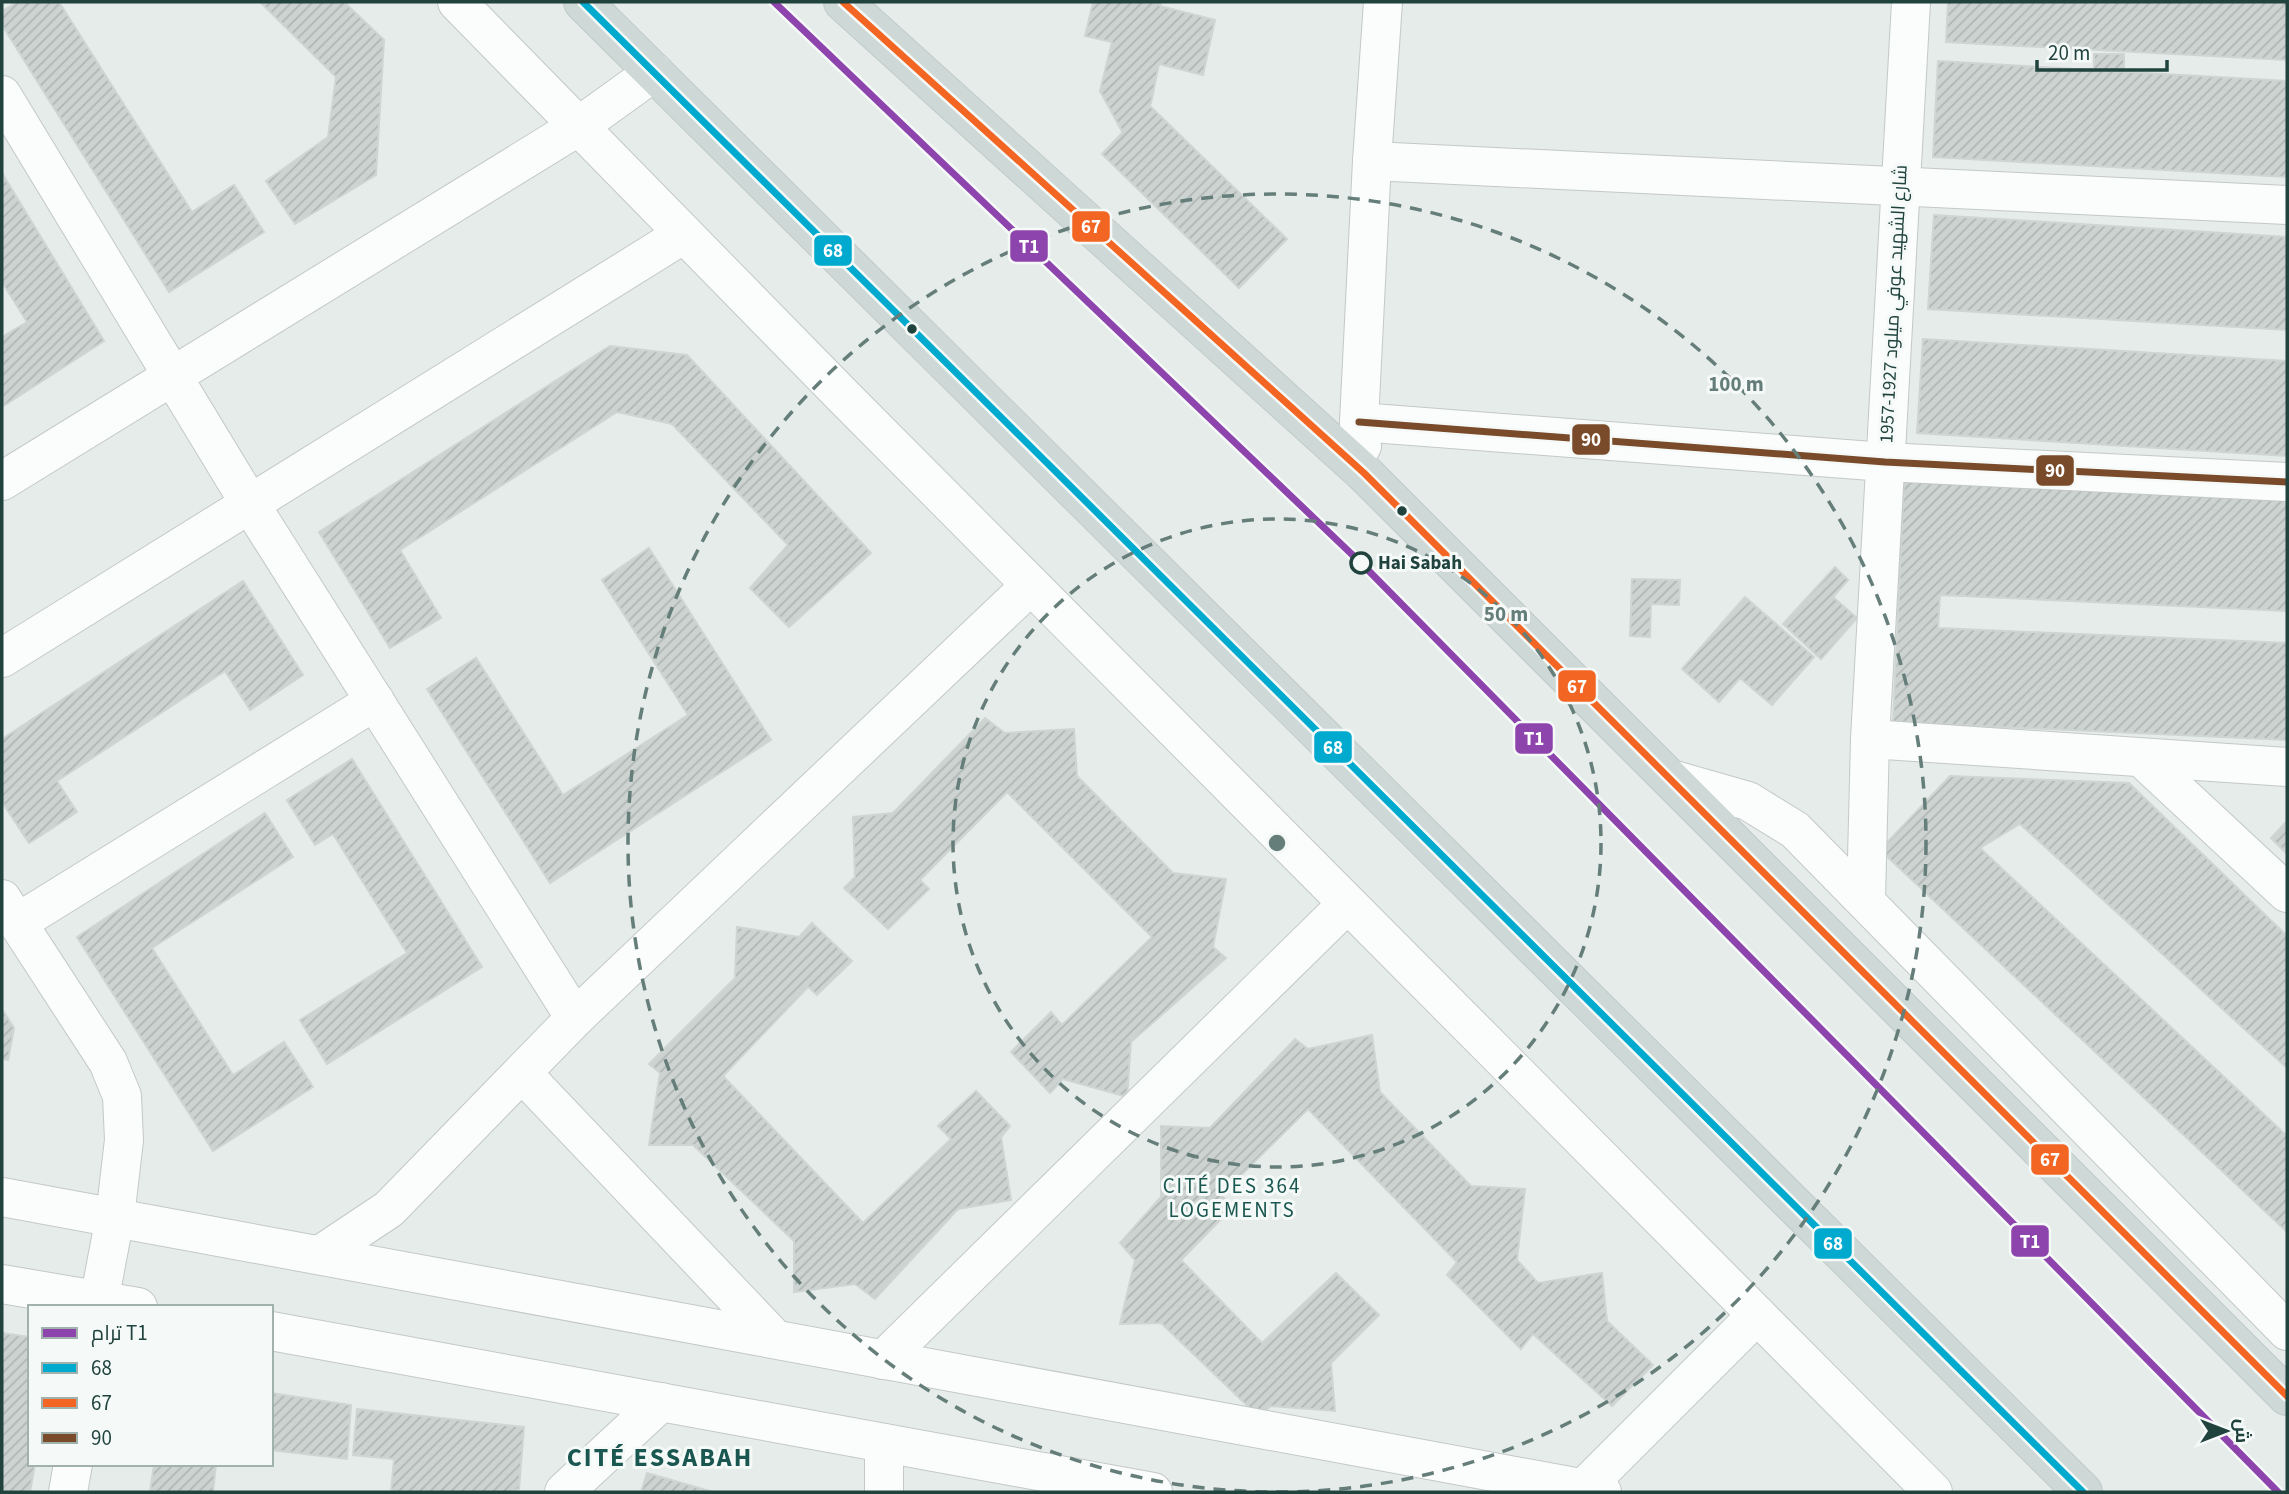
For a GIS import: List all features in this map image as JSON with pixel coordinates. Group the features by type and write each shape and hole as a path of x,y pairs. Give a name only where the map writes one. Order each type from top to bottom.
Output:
{"main road":[{"path":"583,2 2083,1492"},
{"path":"843,2 1364,473 2287,1396"}],"street":[{"path":"457,2 1347,904 1933,1492"},
{"path":"1364,473 1359,422 1383,2"},
{"name":"شارع الشهيد عوفي ميلود 1927-1957","path":"1866,899 1870,739 1911,2"},
{"path":"2,481 579,126 654,72"},
{"path":"2,95 250,504 575,1018"},
{"path":"1372,161 2287,205"},
{"path":"2,658 684,234"},
{"path":"1359,422 1885,462 2287,482"},
{"path":"320,1255 389,1209 575,1018 1031,585"},
{"path":"98,1303 115,1217 124,1140 122,1096 108,1062 10,911 374,701"},
{"path":"1870,739 2287,767"},
{"path":"2142,758 2287,893"},
{"path":"1671,779 1748,801 1795,830 1866,899 2287,1331"},
{"path":"883,1360 1347,904"},
{"path":"522,1073 775,1339"},
{"path":"2,1196 1592,1490 1757,1315"},
{"path":"2,1284 118,1305"},
{"path":"273,1331 1153,1492"},
{"path":"564,1492 661,1402"},
{"path":"884,1443 884,1492"},
{"path":"68,1492 73,1466"}],"building":[{"path":"17,2 59,2 192,212 234,185 264,232 169,292 2,25 2,11"},
{"path":"260,2 344,2 384,40 376,175 295,224 266,181 328,137 336,77"},
{"path":"1093,2 1161,2 1160,6 1215,20 1203,75 1159,64 1151,103 1123,133 1100,91 1112,42 1085,36"},
{"path":"1948,2 2287,2 2287,60 1946,42"},
{"path":"2094,54 2124,54 2124,73 2094,72"},
{"path":"1938,61 2287,81 2287,177 1933,157"},
{"path":"1149,105 1287,239 1239,288 1102,154"},
{"path":"2,173 104,341 2,407 2,337 27,322 2,282"},
{"path":"1934,215 2287,237 2287,330 1928,309"},
{"path":"1923,339 2287,361 2287,456 1917,433"},
{"path":"610,346 687,355 871,553 789,627 750,588 788,545 672,424 617,412 400,550 441,618 390,648 319,532"},
{"path":"1904,481 2287,499 2287,611 1940,595 1938,628 2287,643 2287,740 1893,722"},
{"path":"649,548 771,740 550,883 427,689 476,658 563,795 688,715 602,580"},
{"path":"1835,567 1848,580 1833,597 1857,618 1821,659 1783,624"},
{"path":"1632,579 1680,580 1679,605 1651,604 1650,637 1630,636"},
{"path":"243,581 303,675 250,710 225,671 57,781 77,812 29,843 2,802 2,739"},
{"path":"1745,597 1814,657 1772,705 1740,678 1719,702 1682,669"},
{"path":"985,718 1005,733 1074,729 1077,776 1173,873 1226,879 1213,947 1226,958 1131,1042 1127,1097 1063,1079 1050,1093 1011,1052 1051,1012 1062,1025 1152,937 1007,792 920,880 929,889 888,929 844,888 855,877 853,817 893,813"},
{"path":"352,759 482,967 327,1064 300,1020 407,953 333,834 315,845 287,800"},
{"path":"1950,776 2129,783 2287,936 2287,1068 2020,824 1980,848 2287,1136 2287,1232 1880,850"},
{"path":"265,813 293,857 152,948 233,1075 284,1042 313,1087 213,1151 77,937"},
{"path":"2287,821 2287,854 2271,838"},
{"path":"812,923 852,961 817,995 808,987 723,1076 863,1223 951,1139 938,1126 976,1091 1010,1126 1001,1137 1011,1200 958,1209 875,1299 855,1284 794,1292 794,1241 693,1145 649,1145 660,1073 649,1064 735,978 737,927 799,937"},
{"path":"2,1009 14,1028 8,1060 2,1059"},
{"path":"1372,1035 1380,1092 1471,1186 1525,1189 1517,1260 1538,1283 1602,1273 1607,1321 1653,1365 1612,1406 1533,1334 1521,1349 1447,1275 1457,1262 1308,1109 1221,1195 1233,1207 1181,1260 1262,1343 1336,1273 1379,1315 1331,1363 1335,1411 1271,1406 1258,1416 1161,1323 1120,1324 1135,1260 1120,1243 1161,1197 1161,1126 1210,1128 1295,1039 1308,1049"},
{"path":"2,1333 28,1337 28,1466 35,1466 30,1492 2,1492"},
{"path":"273,1393 351,1405 347,1459 273,1450"},
{"path":"357,1409 524,1427 519,1489 508,1492 391,1492 394,1459 353,1455"},
{"path":"154,1466 216,1466 213,1492 150,1492"},
{"path":"647,1473 713,1492 641,1492"}],"tram line":[{"name":"T1","path":"774,2 1363,565 2278,1492"}],"transit line":[{"name":"68","path":"583,2 2083,1492"},
{"name":"67","path":"843,2 1364,473 2287,1396"},
{"name":"90","path":"1359,422 1885,462 2287,482"}],"place":[{"name":"Hai Sabah","path":"1361,563"}],"district":[{"name":"CITÉ DES 364 LOGEMENTS","path":"1232,1198"},
{"name":"CITÉ ESSABAH","path":"660,1457"}]}
